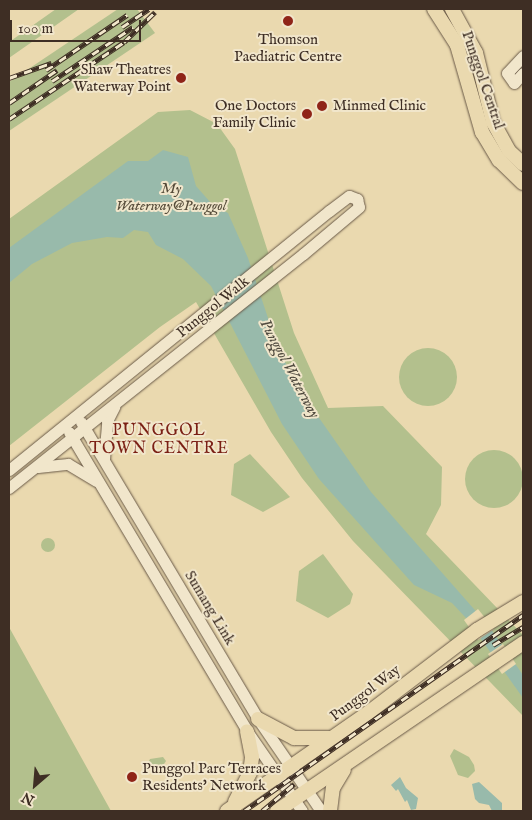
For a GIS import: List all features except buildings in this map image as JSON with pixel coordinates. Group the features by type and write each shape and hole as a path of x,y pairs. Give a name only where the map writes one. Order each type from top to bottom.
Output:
{"main road":[{"name":"Punggol Central","path":"434,9 457,45 482,132 499,160 523,182"},
{"name":"Punggol Central","path":"452,9 476,53 493,122 509,151 523,164"},
{"name":"Punggol Way","path":"229,810 332,738 431,664 518,605"},
{"path":"278,811 301,801 347,766 523,643"},
{"path":"258,719 294,738 332,738"},
{"path":"229,810 250,772 252,757 247,731"},
{"path":"330,811 333,788 347,766"}],"street":[{"path":"523,56 507,73 514,83 523,73"},
{"name":"Punggol Walk","path":"9,470 78,417 348,196 357,199 359,207 303,254 9,488"},
{"path":"104,462 107,421 116,404"},
{"name":"Sumang Link","path":"78,417 258,719 283,772 301,801 321,811"},
{"name":"Sumang Link","path":"65,427 102,485 247,731 283,772"},
{"path":"32,469 46,464 68,464 102,485"}],"green space":[{"path":"56,9 79,9 9,58 9,36 12,40"},
{"path":"118,9 137,9 155,33 9,131 9,82"},
{"name":"My Waterway@Punggol","path":"190,110 217,124 235,149 294,333 328,408 383,406 442,467 441,505 426,534 523,635 523,716 353,541 302,478 271,432 196,302 160,327 9,446 9,219 158,112"},
{"path":"428,348 439,350 449,356 455,366 457,377 455,388 449,398 439,404 428,406 417,404 407,398 401,388 399,377 401,366 407,356 417,350"},
{"path":"494,450 505,452 515,458 521,468 523,479 521,490 515,500 505,506 494,508 483,506 473,500 467,490 465,479 467,468 473,458 483,452"},
{"path":"250,454 290,497 263,512 231,495 234,464"},
{"path":"45,538 51,538 55,545 51,552 45,552 41,548 41,542"},
{"path":"323,554 353,594 350,604 328,618 296,601 299,571"},
{"path":"9,627 76,748 111,811 9,811"},
{"path":"454,749 469,757 474,765 475,771 468,778 458,775 450,756"},
{"path":"163,757 166,761 164,764 151,770 147,765 150,759"}],"shaded area":[{"path":"163,150 188,157 196,186 211,203 228,213 248,258 277,345 296,385 371,492 488,625 523,675 523,698 466,618 452,603 414,585 319,479 282,424 211,286 183,259 156,245 148,232 134,230 123,238 107,237 72,243 32,264 9,283 9,248 128,161 148,161"},
{"path":"400,777 406,788 418,798 416,809 411,810 407,800 405,802 398,789 396,791 391,785"},
{"path":"479,782 502,803 502,811 492,811 489,805 479,803 475,799 472,784"}],"pier":[{"path":"478,609 494,629 478,640 464,620"},
{"path":"503,644 516,664 502,674 488,654"}],"railway":[{"path":"122,27 149,9"},
{"path":"9,119 124,42 155,12"},
{"path":"46,70 127,15"},
{"path":"52,81 133,27"},
{"path":"9,78 51,63"},
{"path":"9,103 57,70"},
{"path":"244,811 523,615"},
{"path":"493,645 523,627"},
{"path":"262,811 294,784"}],"place":[{"name":"Thomson Paediatric Centre","path":"288,21"},
{"name":"Shaw Theatres Waterway Point","path":"181,78"},
{"name":"Minmed Clinic","path":"322,106"},
{"name":"One Doctors Family Clinic","path":"307,114"},
{"name":"Punggol Parc Terraces Residents' Network","path":"132,777"}],"district":[{"name":"PUNGGOL TOWN CENTRE","path":"159,440"}],"water label":[{"name":"Punggol Waterway","path":"289,369"}]}
